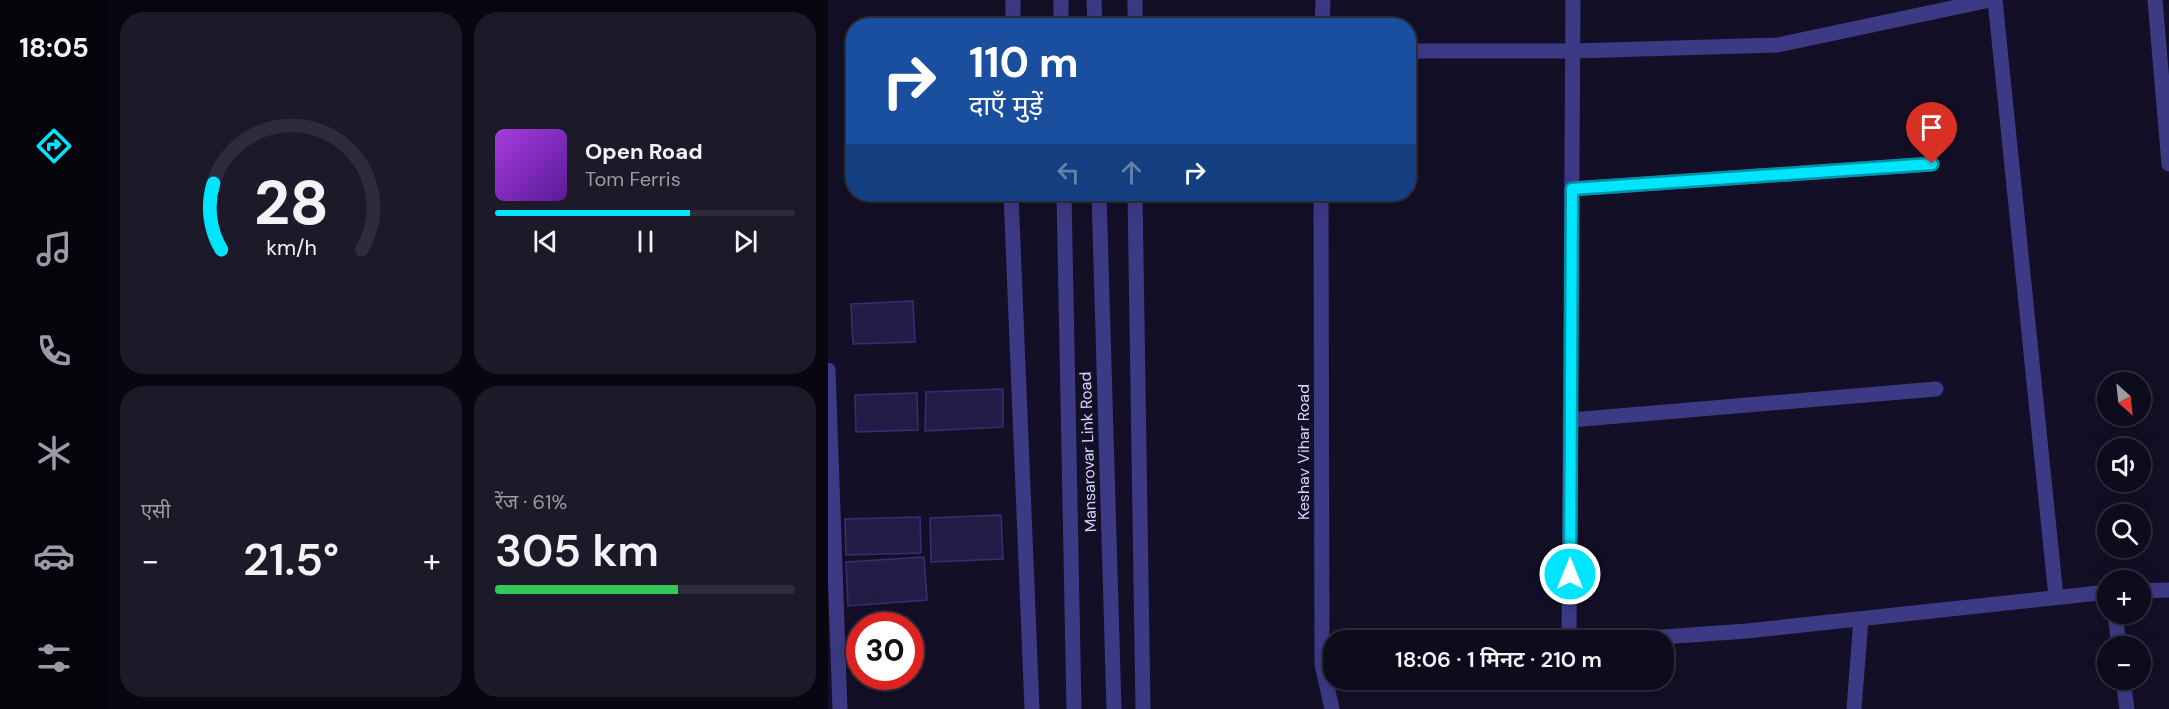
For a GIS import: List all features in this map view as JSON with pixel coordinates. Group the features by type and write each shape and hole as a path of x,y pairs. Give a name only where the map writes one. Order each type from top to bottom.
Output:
{"street":[{"path":"1012,18 1013,0"},
{"path":"1061,0 1061,18"},
{"path":"1094,0 1095,18"},
{"path":"1135,0 1135,18"},
{"path":"1322,18 1323,0"},
{"path":"1569,630 1573,0"},
{"path":"1416,51 1573,51 1778,45 1990,0"},
{"path":"1995,0 2056,597"},
{"path":"2155,0 2169,164"},
{"path":"1572,189 1932,164"},
{"path":"1011,201 1032,709"},
{"name":"Mansarovar Link Road","path":"1064,201 1074,709"},
{"name":"Mansarovar Link Road","path":"1099,201 1114,709"},
{"path":"1135,201 1143,709"},
{"name":"Keshav Vihar Road","path":"1321,201 1327,630"},
{"path":"828,370 840,709"},
{"path":"1571,420 1936,389"},
{"path":"2151,591 2169,590"},
{"path":"1674,636 1747,631 2097,593"},
{"path":"1854,709 1861,619"},
{"name":"Keshav Vihar Road","path":"1330,690 1332,709"},
{"path":"2124,690 2127,709"}],"building":[{"path":"913,301 915,342 853,344 851,304"},
{"path":"1003,389 1003,427 925,431 926,392"},
{"path":"917,393 918,430 856,432 855,395"},
{"path":"1001,515 1003,559 931,562 930,518"},
{"path":"920,517 921,553 846,555 845,519"},
{"path":"924,557 927,600 848,606 846,562"}],"route":[{"path":"1570,574 1572,189 1932,164"}]}
